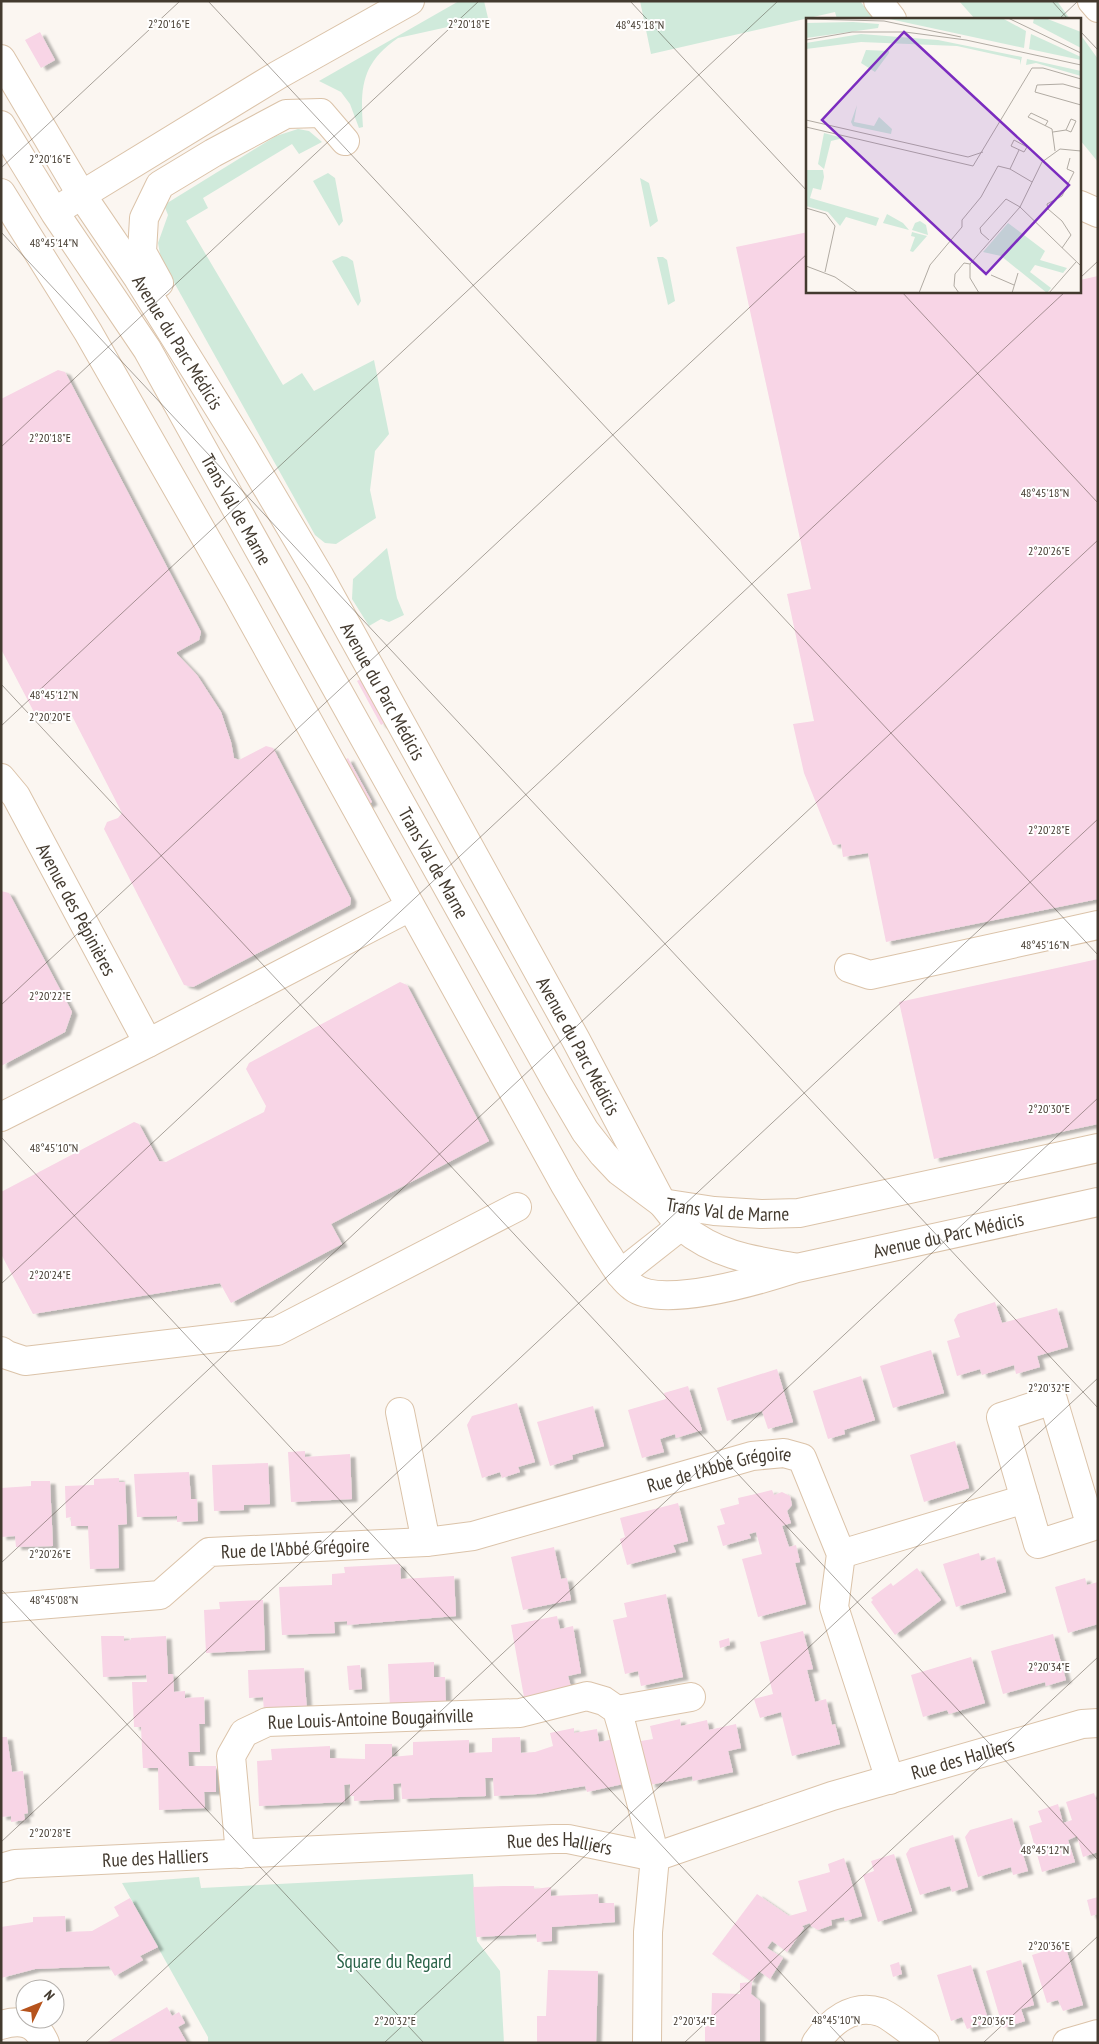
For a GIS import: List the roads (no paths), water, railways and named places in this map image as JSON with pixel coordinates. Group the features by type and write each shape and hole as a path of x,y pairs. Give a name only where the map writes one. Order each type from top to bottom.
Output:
{"main road":[{"path":"24,232 81,194 278,74 410,1"},
{"path":"878,1 891,18"},
{"path":"1092,1 1098,8"},
{"name":"Avenue du Parc Médicis","path":"1,59 81,194 138,278 243,446 337,606 571,1032 662,1203 681,1226 713,1248 744,1259 797,1268"},
{"path":"243,446 142,252 144,218 160,185 213,153 286,114 321,112 346,141"},
{"name":"Trans Val de Marne","path":"1,125 54,213 146,349 429,857 585,1131 619,1171 662,1203 761,1214 799,1213 1098,1148"},
{"name":"Avenue du Parc Médicis","path":"1,192 24,232 88,332 236,591 565,1185 620,1274 634,1288 649,1295 682,1294 757,1280 797,1268 1098,1202"},
{"path":"1082,206 1098,213"},
{"name":"Avenue des Pépinières","path":"6,793 148,1043"},
{"path":"1,1116 148,1043 410,907"},
{"path":"849,968 870,975 1098,925"},
{"path":"1,1351 7,1356 25,1361 277,1331 517,1206"},
{"path":"620,1274 681,1226"},
{"path":"1052,1400 1091,1527 1038,1544 1025,1499 1001,1417 1052,1400"},
{"path":"400,1412 426,1542"},
{"name":"Rue de l'Abbé Grégoire","path":"1,1608 160,1595 210,1552 426,1542 473,1536 752,1456 784,1453 802,1458 841,1554 834,1608 890,1780"},
{"path":"841,1554 1025,1499"},
{"name":"Rue Louis-Antoine Bougainville","path":"240,1854 231,1756 244,1733 267,1722 520,1713 587,1696 604,1700 617,1710"},
{"path":"647,2043 648,1932 655,1857 617,1710 691,1697"},
{"name":"Rue des Halliers","path":"1,1868 15,1864 568,1839 655,1857 832,1796 1082,1724 1098,1723"},
{"path":"816,2043 826,2028 839,2017 867,2010 882,2012 925,2043"},
{"path":"1,2025 14,2021 29,2024 41,2034 45,2043"},
{"path":"1067,2043 1098,2034"}],"park label":[{"name":"Square du Regard","path":"394,1961"}]}
